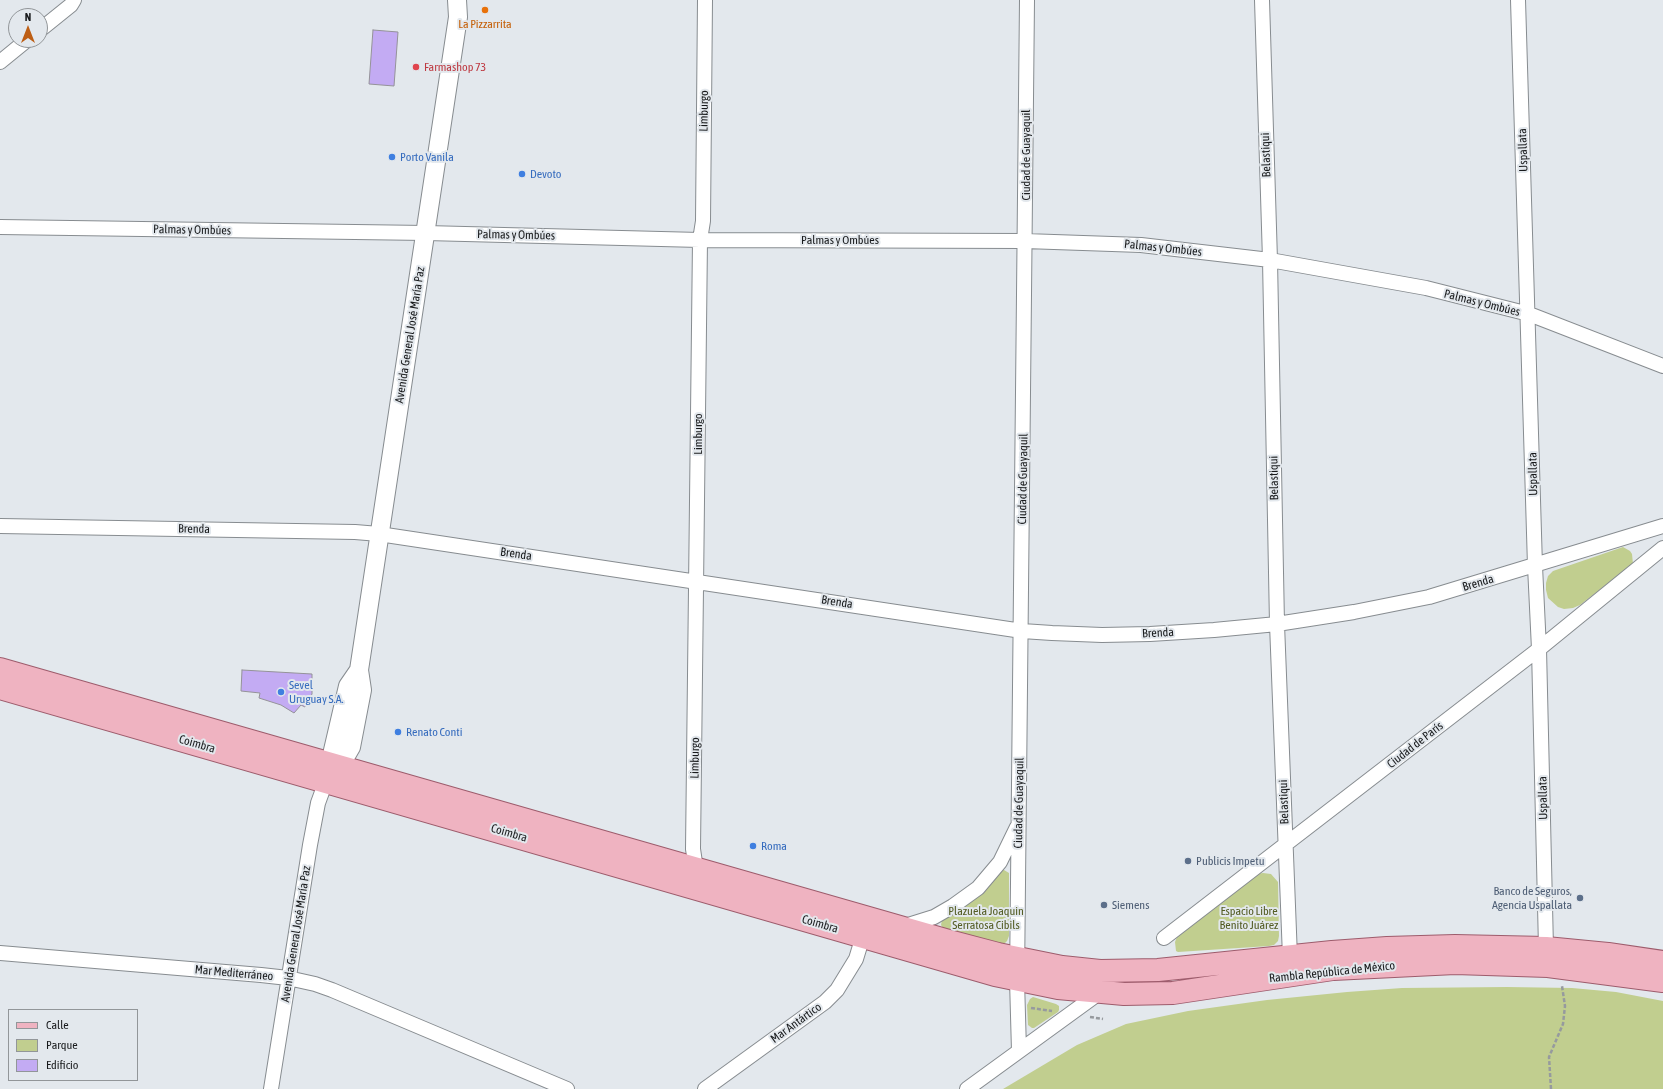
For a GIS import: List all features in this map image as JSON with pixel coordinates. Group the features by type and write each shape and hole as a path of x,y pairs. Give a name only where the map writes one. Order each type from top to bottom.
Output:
{"main road":[{"name":"Coimbra","path":"0,669 332,770 863,936 995,975 1058,988 1099,993"},
{"name":"Coimbra","path":"0,688 332,770 1018,958 1062,967 1100,971 1158,970"},
{"name":"Rambla República de México","path":"1158,970 1387,948 1455,946 1546,948 1608,954 1663,962"},
{"name":"Rambla República de México","path":"1099,993 1124,994 1173,992 1333,969 1455,963 1548,966 1663,981"}],"street":[{"path":"48,24 71,5 74,0"},
{"name":"Avenida General José María Paz","path":"271,1089 311,838 318,803 332,770 351,747 362,690 359,670 458,17 457,0"},
{"name":"Limburgo","path":"696,869 694,849 700,240 702,221 705,0"},
{"name":"Ciudad de Guayaquil","path":"1018,958 1026,241 1027,0"},
{"name":"Belastiqui","path":"1262,0 1270,260 1277,624 1290,957"},
{"name":"Uspallata","path":"1518,0 1529,314 1535,566 1539,649 1546,948"},
{"path":"0,62 17,48"},
{"name":"Palmas y Ombúes","path":"0,227 426,233 700,240 1026,241 1141,245 1270,260 1426,288 1529,314 1663,366"},
{"name":"Brenda","path":"0,526 347,532 379,534 1022,630 1052,633 1150,634 1277,624 1354,612 1429,597 1663,526"},
{"name":"Ciudad de París","path":"1164,938 1539,649 1663,548"},
{"path":"902,927 934,917 953,906 978,888 1000,862 1019,823"},
{"name":"Mar Antártico","path":"705,1089 825,1002 837,990 856,959 863,936"},
{"name":"Mar Mediterráneo","path":"0,953 288,978 332,990 567,1089"},
{"path":"1018,958 1017,980 1019,1051"},
{"path":"967,1089 1099,993"}],"path":[{"path":"1550,1089 1549,1057 1563,1024 1565,1006 1561,979"}],"green space":[{"path":"1623,547 1632,554 1633,564 1580,605 1573,608 1564,609 1558,607 1548,598 1546,583 1548,576 1553,571"},
{"name":"Plazuela Joaquin Serratosa Cibils","path":"1002,870 1009,873 1009,936 1003,945 943,928 941,925 942,920 973,900"},
{"name":"Espacio Libre Benito Juárez","path":"1257,874 1271,874 1278,882 1279,936 1278,941 1274,945 1176,951 1175,942 1177,937"},
{"path":"1402,988 1572,988 1616,992 1663,1001 1663,1089 1003,1089 1077,1045 1126,1024 1188,1011 1267,1000 1347,992"},
{"path":"1033,997 1056,1004 1059,1006 1059,1010 1032,1028 1028,1025 1027,1005"}],"building":[{"path":"373,30 398,32 394,86 369,84"},
{"name":"Sevel Uruguay S.A.","path":"242,670 312,674 312,694 305,707 301,705 294,713 281,705 259,698 260,693 241,691"}],"place":[{"name":"La Pizzarrita","path":"485,10"},
{"name":"Farmashop 73","path":"416,67"},
{"name":"Porto Vanila","path":"392,157"},
{"name":"Devoto","path":"522,174"},
{"name":"Sevel Uruguay S.A.","path":"281,692"},
{"name":"Renato Conti","path":"398,732"},
{"name":"Roma","path":"753,846"},
{"name":"Publicis Impetu","path":"1188,861"},
{"name":"Banco de Seguros, Agencia Uspallata","path":"1580,898"},
{"name":"Siemens","path":"1104,905"}]}
